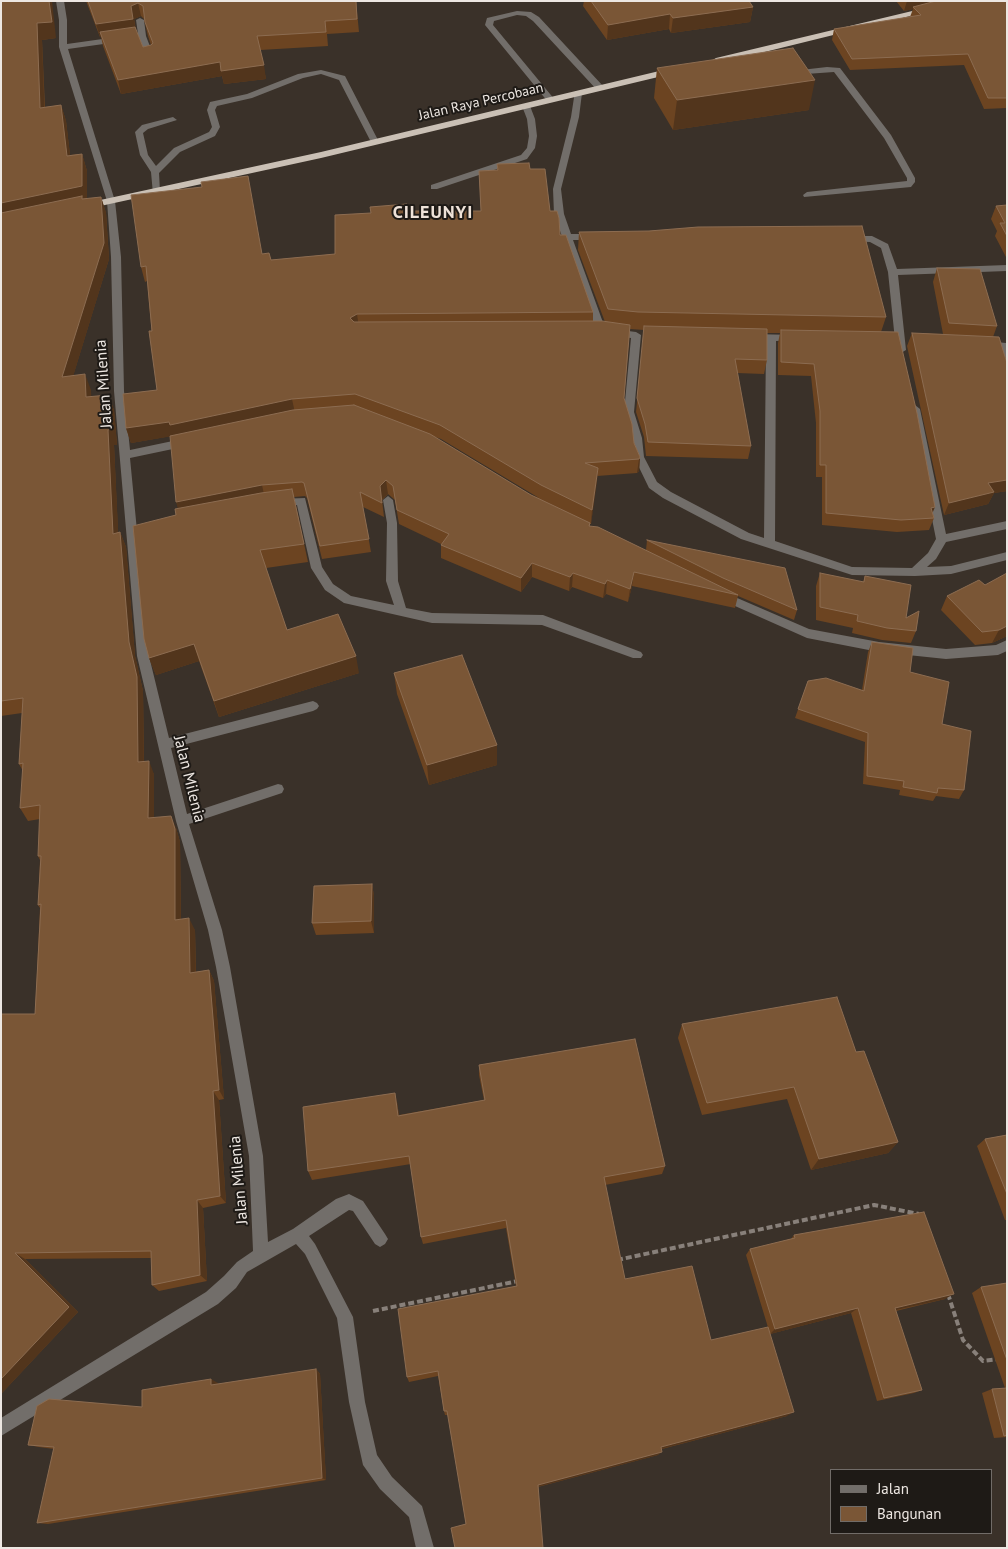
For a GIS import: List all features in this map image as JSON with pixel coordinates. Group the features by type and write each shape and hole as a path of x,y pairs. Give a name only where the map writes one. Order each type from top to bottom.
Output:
{"highway":[{"path":"713,64 967,1"},
{"name":"Jalan Raya Percobaan","path":"74,209 374,142 685,68"}],"street":[{"name":"Jalan Milenia","path":"60,1 63,20 63,47 110,201 116,257 119,391 126,455 126,486 137,530 143,656 182,821 215,930 223,966 256,1156 261,1255"},
{"path":"550,100 489,26 490,20 517,13 528,14 536,19 600,88"},
{"path":"140,20 142,36 150,57"},
{"path":"63,47 142,36"},
{"path":"781,75 827,69 837,70 888,138 912,182 908,185 807,195"},
{"path":"154,172 176,150 198,142 212,134 216,127 211,110 213,104 249,96 301,76 321,72 342,78 374,142"},
{"path":"578,93 576,117 558,189 559,214 602,331"},
{"path":"434,188 524,157 531,148 533,136 531,119 526,106"},
{"path":"156,192 154,172 144,155 139,132 145,127 173,120"},
{"path":"566,237 605,237"},
{"path":"842,238 872,239 886,246 893,272 898,341 903,359"},
{"path":"893,272 1007,268"},
{"path":"587,331 641,335 630,412 639,457 652,485 666,495 745,536 852,571 915,572 951,570 1007,556"},
{"path":"742,337 810,338"},
{"path":"769,543 771,337"},
{"path":"975,344 1005,345 1007,355"},
{"path":"912,397 942,539 932,556 915,572"},
{"path":"126,455 201,439"},
{"path":"388,500 392,523 392,582 402,612"},
{"path":"265,505 301,501 317,568 329,587 348,600 432,618 454,620 504,618 543,620 637,655"},
{"path":"942,539 1007,525"},
{"path":"707,588 807,633 879,647 946,654 998,650 1007,645"},
{"path":"163,745 313,706"},
{"path":"182,821 278,789"},
{"path":"1,1428 212,1298 230,1282 242,1267 298,1234 340,1204 349,1202 358,1206 380,1239"},
{"path":"298,1234 310,1248 345,1317 357,1402 369,1459 386,1483 416,1512 425,1548"}],"path":[{"path":"615,1260 874,1205 922,1215"},
{"path":"345,1317 528,1278"},
{"path":"946,1287 963,1340 983,1361 1007,1358"}],"building":[{"path":"1,1 49,1 52,22 37,23 40,108 61,105 67,156 82,154 82,186 1,203"},
{"path":"88,1 356,1 357,19 325,21 326,32 257,36 264,65 221,71 220,62 118,80 100,32 135,27 143,47 151,45 153,43 145,22 143,6 138,3 131,6 133,19 96,24"},
{"path":"591,1 749,1 753,7 673,18 670,14 608,25"},
{"path":"936,1 1007,1 1007,98 988,98 968,54 852,59 834,29 921,15 913,7"},
{"path":"793,48 815,80 677,100 657,68"},
{"path":"529,163 530,169 545,169 550,211 557,211 560,235 566,235 593,312 357,314 350,318 354,322 602,321 630,325 624,398 632,424 634,443 640,457 639,459 585,463 598,468 592,510 541,485 440,425 355,394 292,399 170,425 169,422 126,428 123,394 157,390 149,331 152,331 146,266 141,267 131,195 202,187 201,182 248,176 262,254 269,253 271,260 335,254 335,215 371,213 370,207 407,204 408,211 481,211 479,171 498,170 497,164"},
{"path":"82,196 82,199 101,197 104,243 62,377 85,374 86,397 108,395 111,429 108,430 113,534 120,532 129,642 137,677 138,762 149,761 148,818 171,816 175,829 175,920 189,918 190,973 209,970 219,1090 213,1091 220,1196 197,1200 200,1275 152,1285 151,1251 15,1253 69,1307 1,1379 1,1014 35,1014 41,904 38,905 41,856 38,856 40,805 20,808 23,763 19,764 23,698 1,701 1,213"},
{"path":"1007,205 1007,236 1000,223 1005,223 996,206"},
{"path":"862,226 886,317 638,312 608,309 579,232 649,231 698,227"},
{"path":"937,268 980,269 997,326 949,323"},
{"path":"644,326 767,329 767,360 735,359 751,446 648,442 637,398"},
{"path":"781,330 898,332 917,413 935,507 931,508 934,518 901,520 826,513 826,465 820,465 820,411 814,364 781,362"},
{"path":"912,333 999,337 1007,363 1007,480 988,483 994,492 949,503"},
{"path":"354,405 430,434 531,495 590,523 589,526 598,527 738,595 634,572 630,589 607,580 605,584 573,573 570,577 532,563 521,578 441,545 449,534 397,510 393,486 386,480 380,486 382,503 360,492 369,539 320,546 304,483 302,482 262,485 176,502 170,436 293,410"},
{"path":"292,489 304,544 260,550 287,630 338,614 356,656 214,701 194,644 149,658 144,639 133,526 176,515 175,509"},
{"path":"647,540 785,568 797,610 723,578"},
{"path":"820,573 864,582 865,576 911,585 906,618 919,611 916,631 887,628 857,621 858,615 820,607"},
{"path":"1007,573 1007,626 999,630 982,632 947,596 979,580 985,585"},
{"path":"872,642 913,648 910,672 949,682 942,724 971,731 964,790 938,788 937,793 903,787 904,781 867,776 868,733 798,709 808,681 826,678 864,691"},
{"path":"462,655 497,745 427,765 394,673"},
{"path":"372,884 371,921 312,923 314,886"},
{"path":"837,997 856,1052 864,1051 898,1142 819,1159 794,1087 707,1103 682,1024"},
{"path":"635,1039 665,1166 604,1177 625,1279 692,1266 711,1340 768,1327 794,1412 661,1447 662,1452 538,1485 543,1548 455,1548 451,1528 466,1524 447,1411 444,1411 438,1371 407,1377 398,1309 517,1286 506,1220 421,1237 409,1156 308,1171 303,1107 395,1093 398,1116 485,1100 479,1065"},
{"path":"1007,1135 1007,1194 985,1139"},
{"path":"924,1212 954,1294 895,1308 922,1390 884,1398 858,1308 775,1329 750,1249 795,1238 794,1235"},
{"path":"1007,1283 1007,1360 981,1287"},
{"path":"316,1369 322,1478 37,1523 54,1447 28,1445 37,1406 49,1399 142,1407 142,1390 211,1379 211,1385"},
{"path":"1007,1388 1007,1435 1004,1436 992,1389"}],"district":[{"name":"CILEUNYI","path":"433,213"}]}
